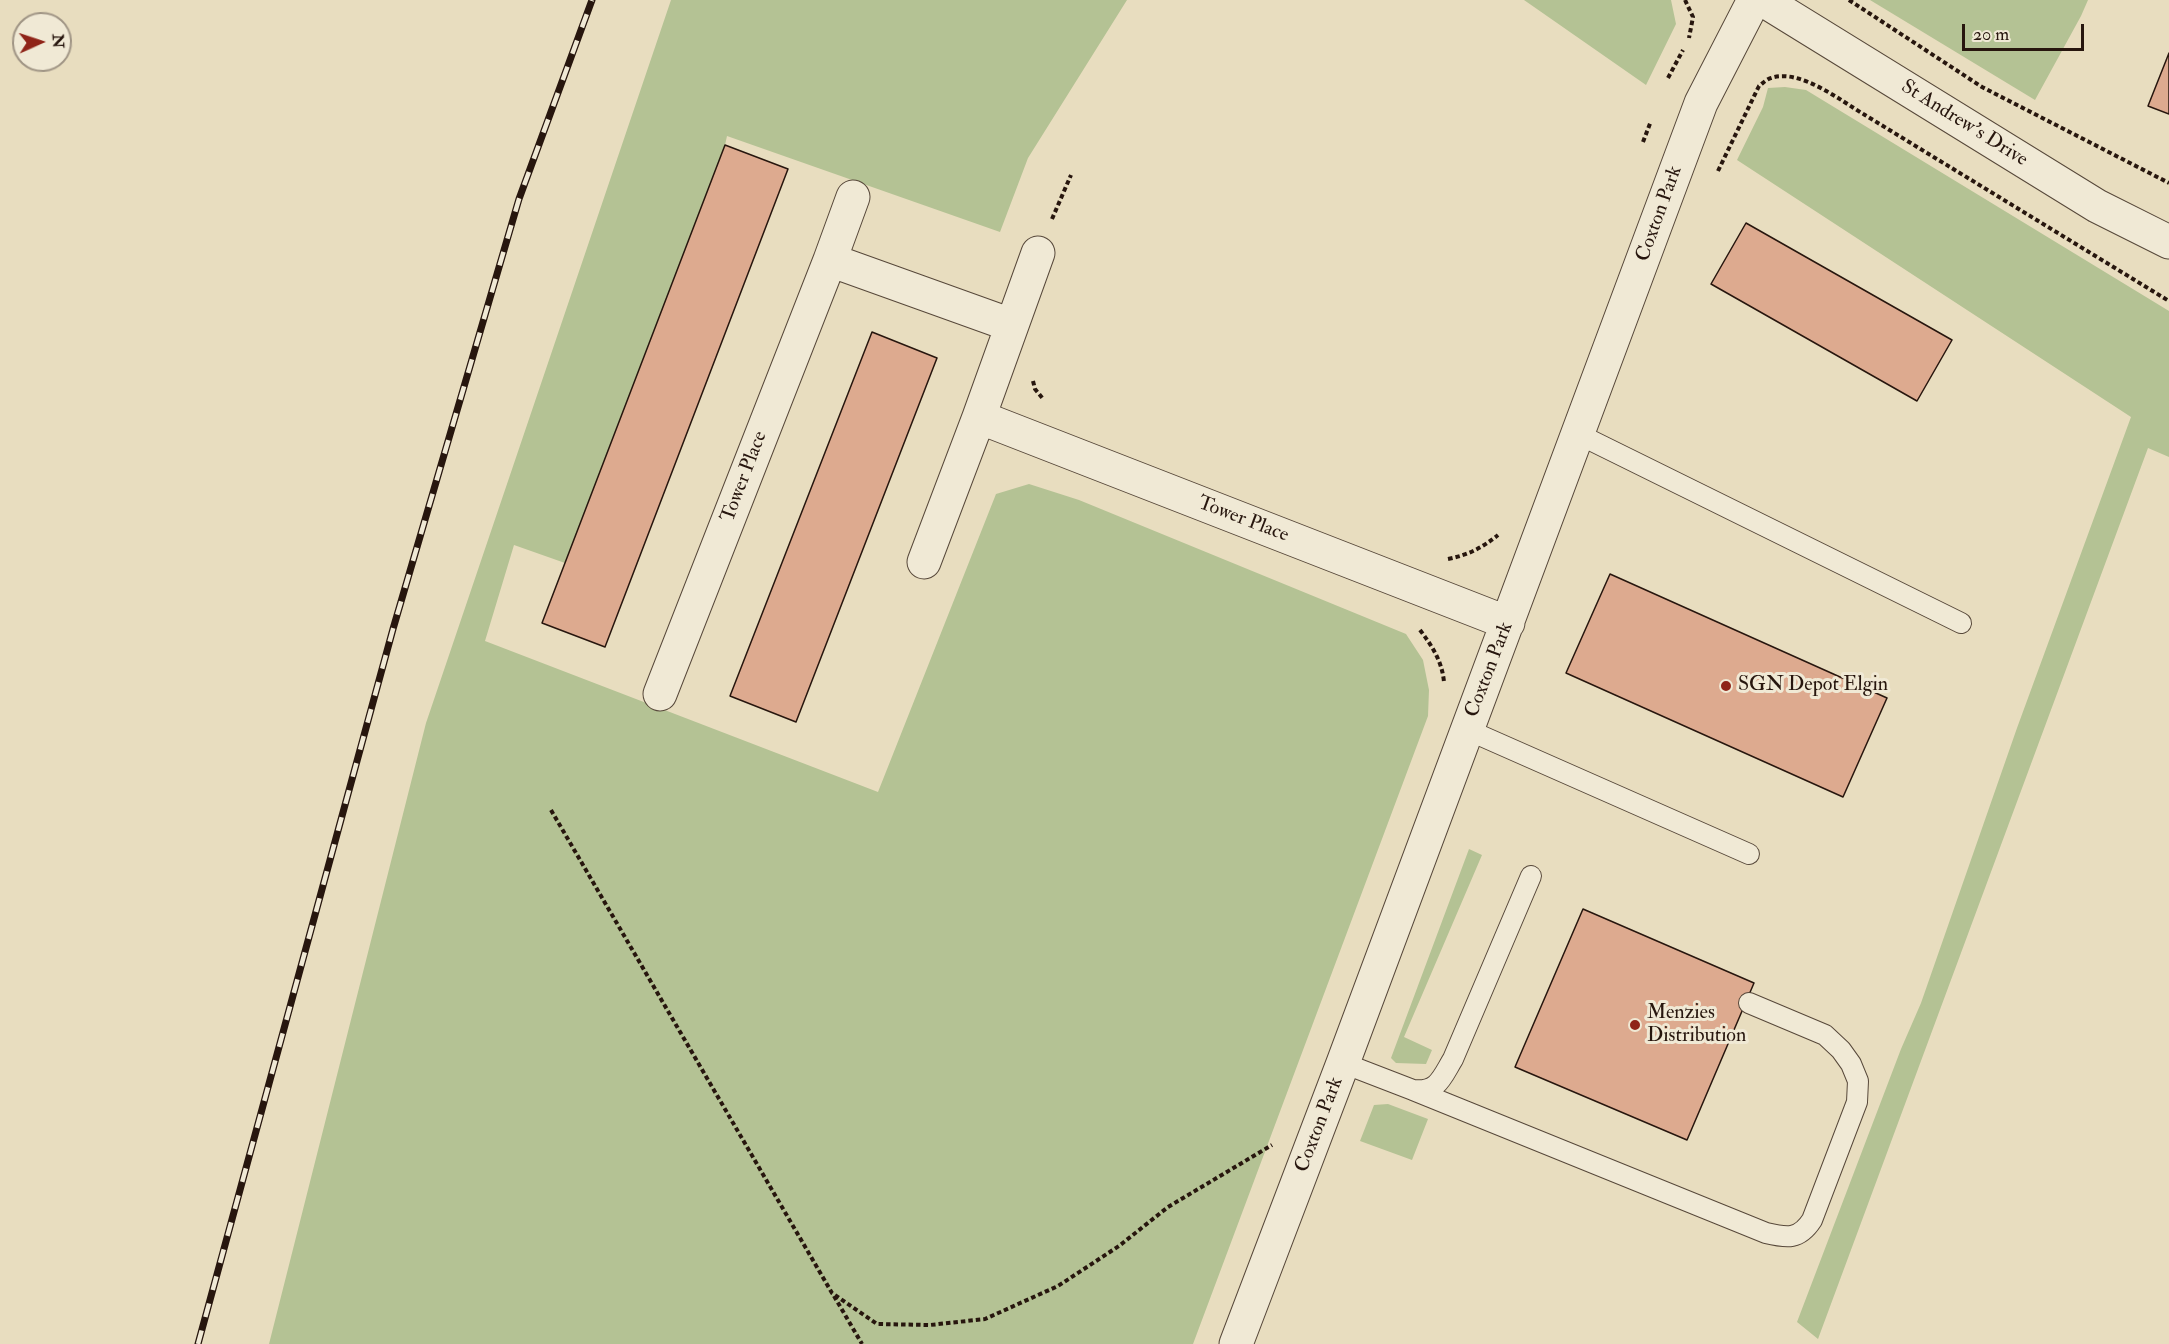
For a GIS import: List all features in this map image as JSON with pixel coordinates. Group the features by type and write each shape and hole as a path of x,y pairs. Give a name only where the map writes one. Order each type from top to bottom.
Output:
{"street":[{"name":"Coxton Park","path":"1236,1344 1468,730 1701,103 1754,0"},
{"name":"St Andrew's Drive","path":"1763,0 2097,206 2169,242"},
{"name":"Tower Place","path":"660,694 853,197"},
{"path":"924,562 1038,253"},
{"path":"830,260 1011,325"},
{"name":"Tower Place","path":"979,417 1508,623"}],"lane":[{"path":"1578,434 1961,623"},
{"path":"1468,730 1749,854"},
{"path":"1413,1090 1423,1091 1438,1084 1453,1059 1531,876"},
{"path":"1343,1063 1766,1233 1783,1237 1796,1235 1806,1230 1812,1220 1857,1102 1858,1081 1851,1064 1841,1050 1825,1035 1749,1003"}],"path":[{"path":"1664,88 1693,26 1693,17 1685,0"},
{"path":"1849,0 1982,87 2169,183"},
{"path":"1718,172 1759,86 1771,78 1794,77 1815,85 1866,115 2169,301"},
{"path":"1642,147 1652,118"},
{"path":"1038,253 1071,175"},
{"path":"1032,375 1035,389 1050,406"},
{"path":"1445,559 1484,547 1500,533"},
{"path":"1417,626 1434,648 1443,669 1445,693"},
{"path":"551,810 862,1344"},
{"path":"832,1293 877,1324 930,1324 985,1319 1058,1286 1119,1246 1168,1207 1280,1139 1276,1150"}],"green space":[{"path":"671,0 1127,0 1028,158 1000,232 727,136 565,563 514,545 485,641 878,792 996,494 1029,484 1079,500 1406,634 1423,660 1429,690 1428,716 1193,1344 269,1344 426,723"},
{"path":"1524,0 1671,0 1676,24 1646,85"},
{"path":"1870,0 2088,0 2035,100"},
{"path":"1785,87 1806,90 2169,311 2169,457 2148,448 1818,1339 1797,1322 1901,1049 1921,1003 2017,728 2131,417 1737,160 1763,107 1768,88"},
{"path":"1469,849 1482,855 1404,1037 1432,1050 1426,1064 1396,1063 1391,1058"},
{"path":"1388,1104 1428,1119 1412,1160 1360,1141 1374,1105"}],"building":[{"path":"2169,53 2169,114 2148,106"},
{"path":"725,145 788,169 605,647 542,623"},
{"path":"1746,223 1952,340 1917,401 1711,284"},
{"path":"872,332 937,358 796,722 730,696"},
{"name":"SGN Depot Elgin","path":"1610,574 1887,698 1843,797 1566,673"},
{"name":"Menzies Distribution","path":"1583,909 1754,983 1687,1140 1515,1067"}],"railway":[{"path":"198,1344 393,629 519,199 592,0"}],"place":[{"name":"SGN Depot Elgin","path":"1726,686"},
{"name":"Menzies Distribution","path":"1635,1025"}]}
